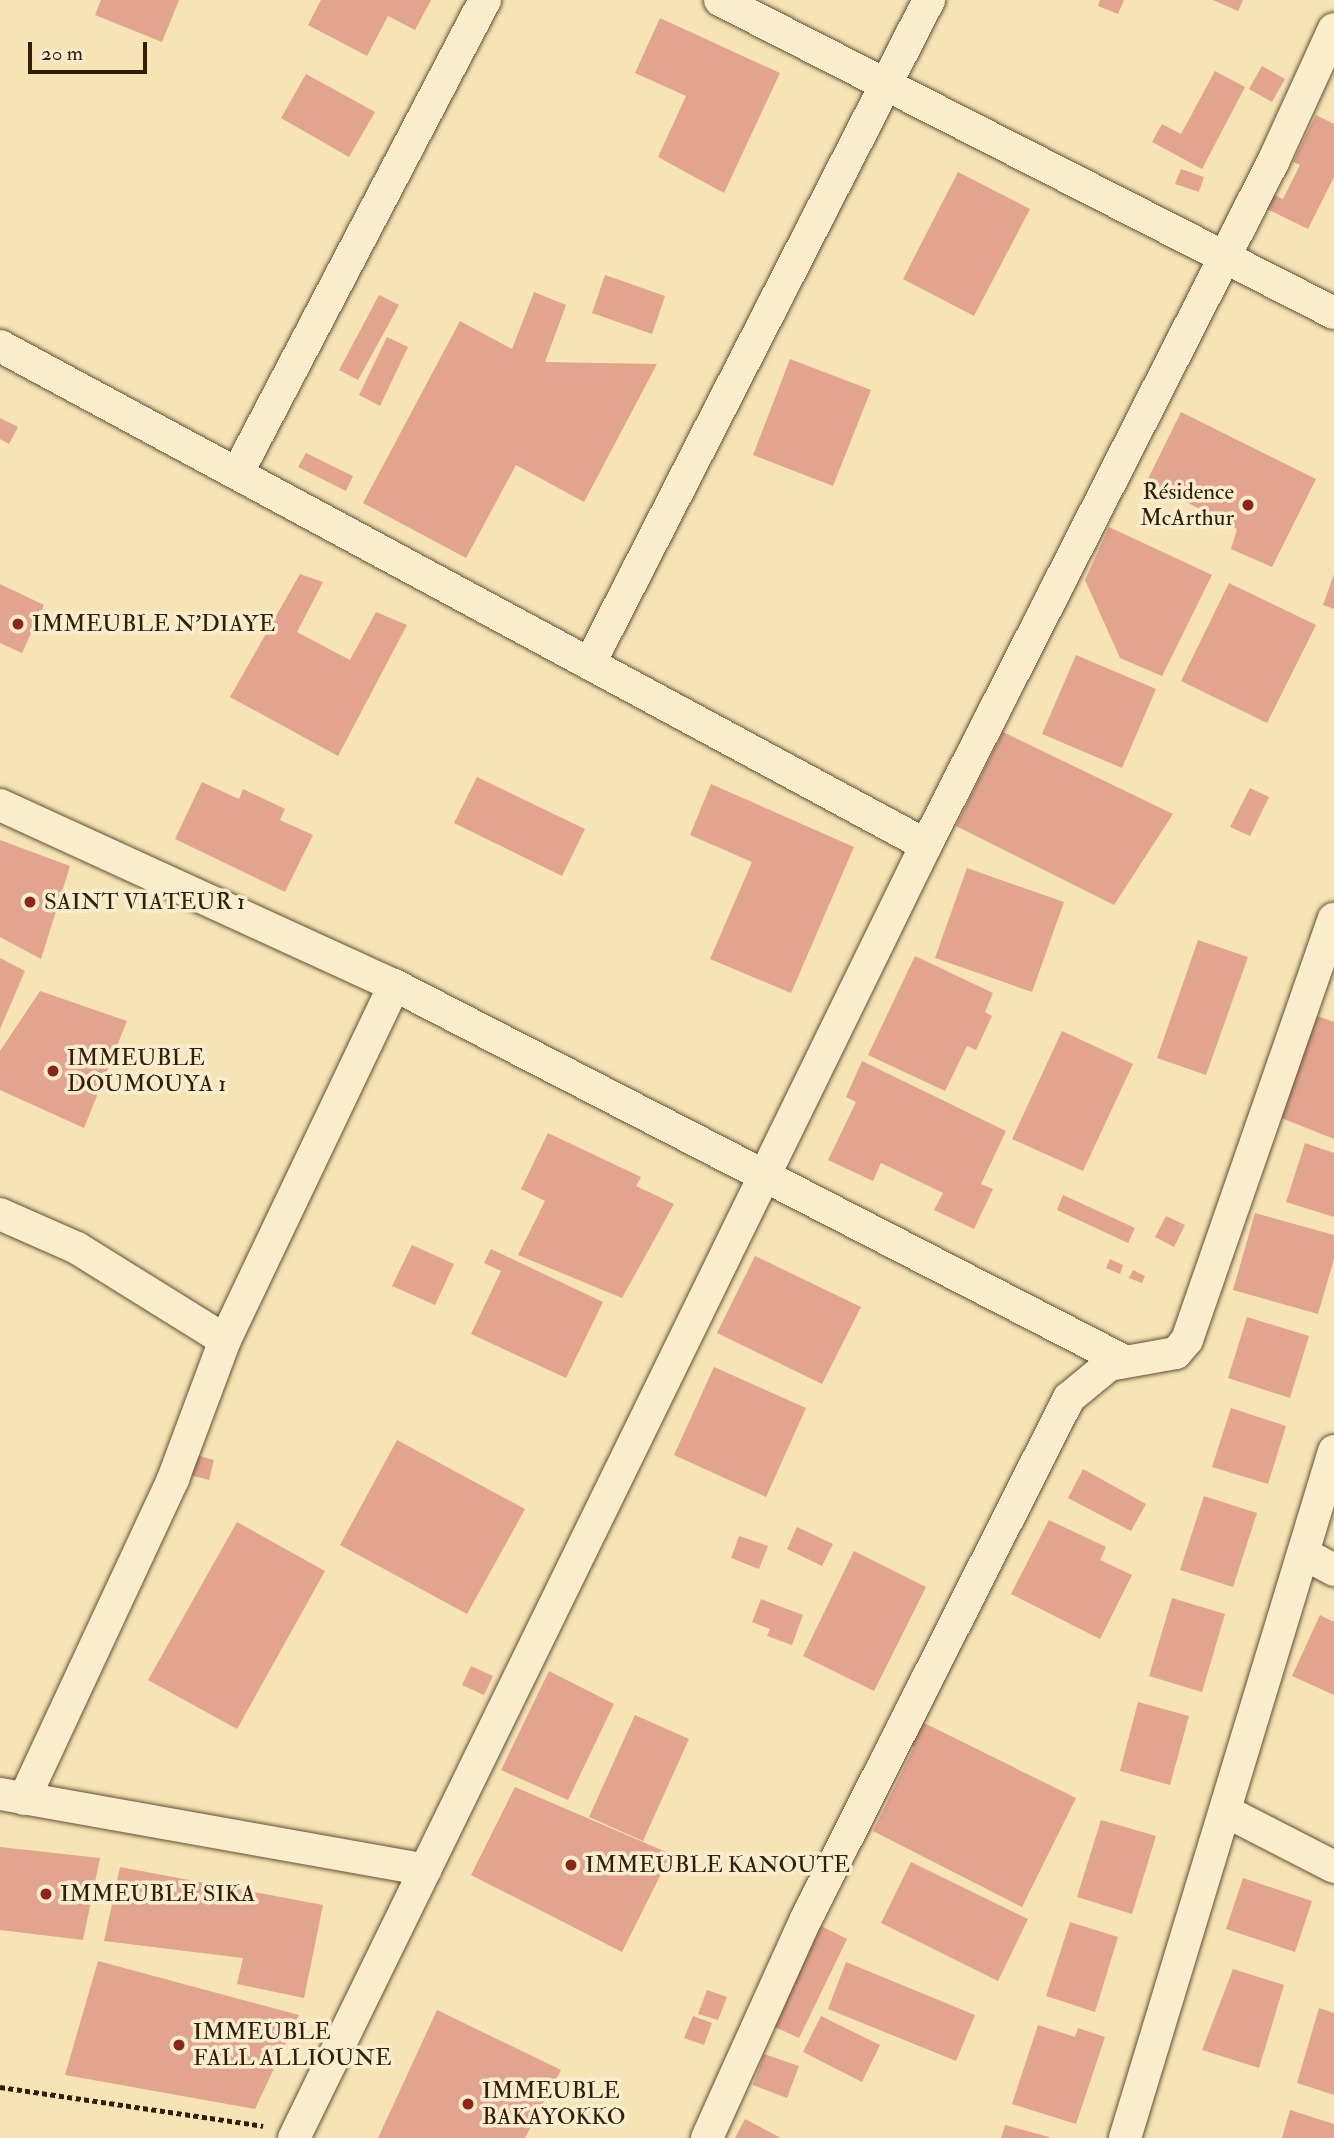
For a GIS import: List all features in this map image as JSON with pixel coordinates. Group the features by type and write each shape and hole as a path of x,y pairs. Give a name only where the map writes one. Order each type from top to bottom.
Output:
{"street":[{"path":"238,472 485,0"},
{"path":"719,0 1222,260 1334,313"},
{"path":"590,663 929,0"},
{"path":"296,2135 926,845 1222,260 1334,29"},
{"path":"0,346 926,845"},
{"path":"0,805 394,985 764,1178 1122,1360"},
{"path":"707,2138 801,1930 1069,1398 1098,1372 1122,1360 1175,1353 1187,1340 1334,919"},
{"path":"394,985 225,1340 173,1479 12,1796 425,1870"},
{"path":"0,1214 77,1248 225,1340"},
{"path":"1125,2138 1227,1812 1334,1451"},
{"path":"1304,1554 1334,1570"},
{"path":"1227,1812 1334,1867"}],"path":[{"path":"0,2087 296,2135"}],"building":[{"path":"101,0 179,0 162,42 95,15"},
{"path":"321,0 431,0 415,30 388,16 367,56 308,25"},
{"path":"1100,0 1124,0 1118,14 1098,6"},
{"path":"1213,0 1243,0 1238,11"},
{"path":"660,18 780,73 724,193 658,157 686,96 635,73"},
{"path":"1262,66 1285,79 1272,102 1249,89"},
{"path":"1215,71 1245,87 1202,169 1152,142 1162,124 1181,134"},
{"path":"306,74 375,112 349,157 281,118"},
{"path":"1316,115 1334,124 1334,177 1308,229 1261,206 1269,192 1283,199 1300,165 1293,162"},
{"path":"1181,169 1204,177 1199,192 1175,184"},
{"path":"958,172 1030,209 974,316 903,279"},
{"path":"605,275 665,296 652,334 592,313"},
{"path":"534,292 566,305 545,362 657,364 584,502 516,465 466,558 363,503 460,321 512,349"},
{"path":"379,295 399,305 358,380 339,370"},
{"path":"387,337 408,347 380,406 359,395"},
{"path":"790,359 871,390 833,486 753,455"},
{"name":"Résidence McArthur","path":"1181,412 1316,479 1272,567 1231,549 1237,529 1147,481"},
{"path":"0,418 18,427 9,444 0,439"},
{"path":"306,453 353,476 346,491 298,467"},
{"path":"1109,527 1212,575 1162,676 1120,658 1085,580"},
{"path":"300,574 323,582 297,632 350,660 376,612 407,625 338,756 230,697"},
{"path":"1334,574 1334,609 1323,605"},
{"path":"1229,583 1316,625 1267,723 1181,681"},
{"name":"IMMEUBLE N'DIAYE","path":"0,584 44,605 22,653 0,643"},
{"path":"1076,655 1156,689 1122,768 1042,734"},
{"path":"1003,732 1173,814 1114,905 956,826"},
{"path":"477,777 585,829 562,876 454,823"},
{"path":"202,782 239,799 243,789 285,809 280,820 313,835 285,892 175,839"},
{"path":"711,784 854,847 791,993 710,959 752,862 690,835"},
{"path":"1250,788 1269,797 1250,836 1230,827"},
{"name":"SAINT VIATEUR 1","path":"0,840 70,866 41,959 0,937"},
{"path":"967,868 1064,902 1032,992 935,958"},
{"path":"1198,940 1248,957 1206,1075 1157,1058"},
{"path":"915,956 993,993 985,1012 992,1016 976,1050 967,1046 945,1091 868,1055"},
{"path":"0,958 25,971 0,1029"},
{"name":"IMMEUBLE DOUMOUYA 1","path":"40,991 127,1021 84,1128 0,1090 0,1051"},
{"path":"1309,1013 1334,1022 1334,1139 1269,1113"},
{"path":"1062,1031 1133,1064 1083,1171 1012,1139"},
{"path":"862,1061 1006,1131 981,1184 993,1189 974,1229 934,1210 943,1193 881,1163 873,1181 828,1160 856,1102 846,1097"},
{"path":"548,1133 641,1177 636,1186 674,1204 622,1298 518,1255 545,1201 521,1189"},
{"path":"1305,1143 1334,1153 1334,1217 1286,1202"},
{"path":"1063,1195 1135,1228 1128,1243 1057,1210"},
{"path":"1255,1213 1334,1235 1334,1259 1318,1314 1233,1290"},
{"path":"1166,1216 1185,1225 1174,1247 1155,1237"},
{"path":"412,1245 454,1264 435,1305 392,1286"},
{"path":"491,1249 603,1302 566,1378 471,1334 501,1271 484,1263"},
{"path":"755,1256 861,1307 822,1384 717,1333"},
{"path":"1110,1259 1123,1265 1120,1274 1106,1268"},
{"path":"1133,1270 1145,1276 1142,1283 1129,1278"},
{"path":"1247,1317 1309,1336 1290,1398 1228,1378"},
{"path":"714,1367 806,1408 766,1497 674,1455"},
{"path":"1231,1408 1286,1426 1268,1484 1212,1467"},
{"path":"397,1440 525,1509 467,1614 340,1545"},
{"path":"196,1455 214,1460 209,1480 190,1475"},
{"path":"1083,1469 1146,1504 1131,1531 1068,1498"},
{"path":"1204,1496 1257,1513 1233,1587 1180,1570"},
{"path":"1049,1520 1106,1547 1100,1560 1132,1575 1100,1639 1011,1594"},
{"path":"237,1522 325,1571 237,1729 148,1680"},
{"path":"797,1527 833,1544 822,1566 787,1549"},
{"path":"739,1536 768,1546 759,1569 731,1558"},
{"path":"854,1551 926,1587 874,1691 803,1656"},
{"path":"1172,1598 1225,1614 1202,1692 1149,1676"},
{"path":"761,1599 803,1615 792,1645 767,1636 770,1629 752,1622"},
{"path":"1320,1615 1334,1622 1334,1695 1292,1676"},
{"path":"471,1666 493,1676 484,1695 462,1685"},
{"path":"549,1671 614,1704 568,1800 501,1770"},
{"path":"1138,1702 1189,1716 1170,1785 1120,1771"},
{"path":"635,1715 689,1739 643,1841 589,1817"},
{"path":"916,1719 1076,1798 1022,1907 873,1831 914,1747 904,1742"},
{"name":"IMMEUBLE KANOUTE","path":"515,1787 671,1854 622,1952 471,1875"},
{"path":"1101,1820 1156,1836 1132,1914 1077,1897"},
{"name":"IMMEUBLE SIKA","path":"0,1847 100,1858 83,1940 0,1930"},
{"path":"911,1862 1028,1919 998,1981 881,1923"},
{"path":"120,1867 323,1905 304,1998 237,1984 243,1958 104,1941"},
{"path":"1243,1878 1312,1901 1295,1952 1226,1929"},
{"path":"1070,1922 1118,1937 1095,2012 1046,1996"},
{"path":"815,1923 847,1939 799,2038 766,2023"},
{"name":"IMMEUBLE FALL ALLIOUNE","path":"98,1961 299,2015 255,2109 65,2075"},
{"path":"846,1962 975,2015 956,2061 828,2009"},
{"path":"1233,1969 1284,1985 1259,2068 1202,2050"},
{"path":"707,1990 727,1997 718,2020 698,2014"},
{"path":"1319,2008 1334,2013 1334,2095 1297,2083"},
{"name":"IMMEUBLE BAKAYOKKO","path":"437,2010 561,2070 525,2138 378,2138"},
{"path":"693,2016 712,2023 704,2045 684,2038"},
{"path":"821,2016 880,2045 862,2082 803,2052"},
{"path":"1038,2025 1075,2037 1078,2028 1105,2037 1076,2124 1012,2104"},
{"path":"764,2054 799,2066 787,2098 753,2085"},
{"path":"1290,2110 1334,2124 1334,2138 1282,2138"},
{"path":"745,2119 781,2138 735,2138"},
{"path":"1005,2125 1049,2137 1049,2138 1001,2138"}],"place":[{"name":"Résidence McArthur","path":"1248,505"},
{"name":"IMMEUBLE N'DIAYE","path":"18,624"},
{"name":"SAINT VIATEUR 1","path":"30,902"},
{"name":"IMMEUBLE DOUMOUYA 1","path":"53,1071"},
{"name":"IMMEUBLE KANOUTE","path":"571,1865"},
{"name":"IMMEUBLE SIKA","path":"46,1894"},
{"name":"IMMEUBLE FALL ALLIOUNE","path":"179,2045"},
{"name":"IMMEUBLE BAKAYOKKO","path":"468,2104"}]}
